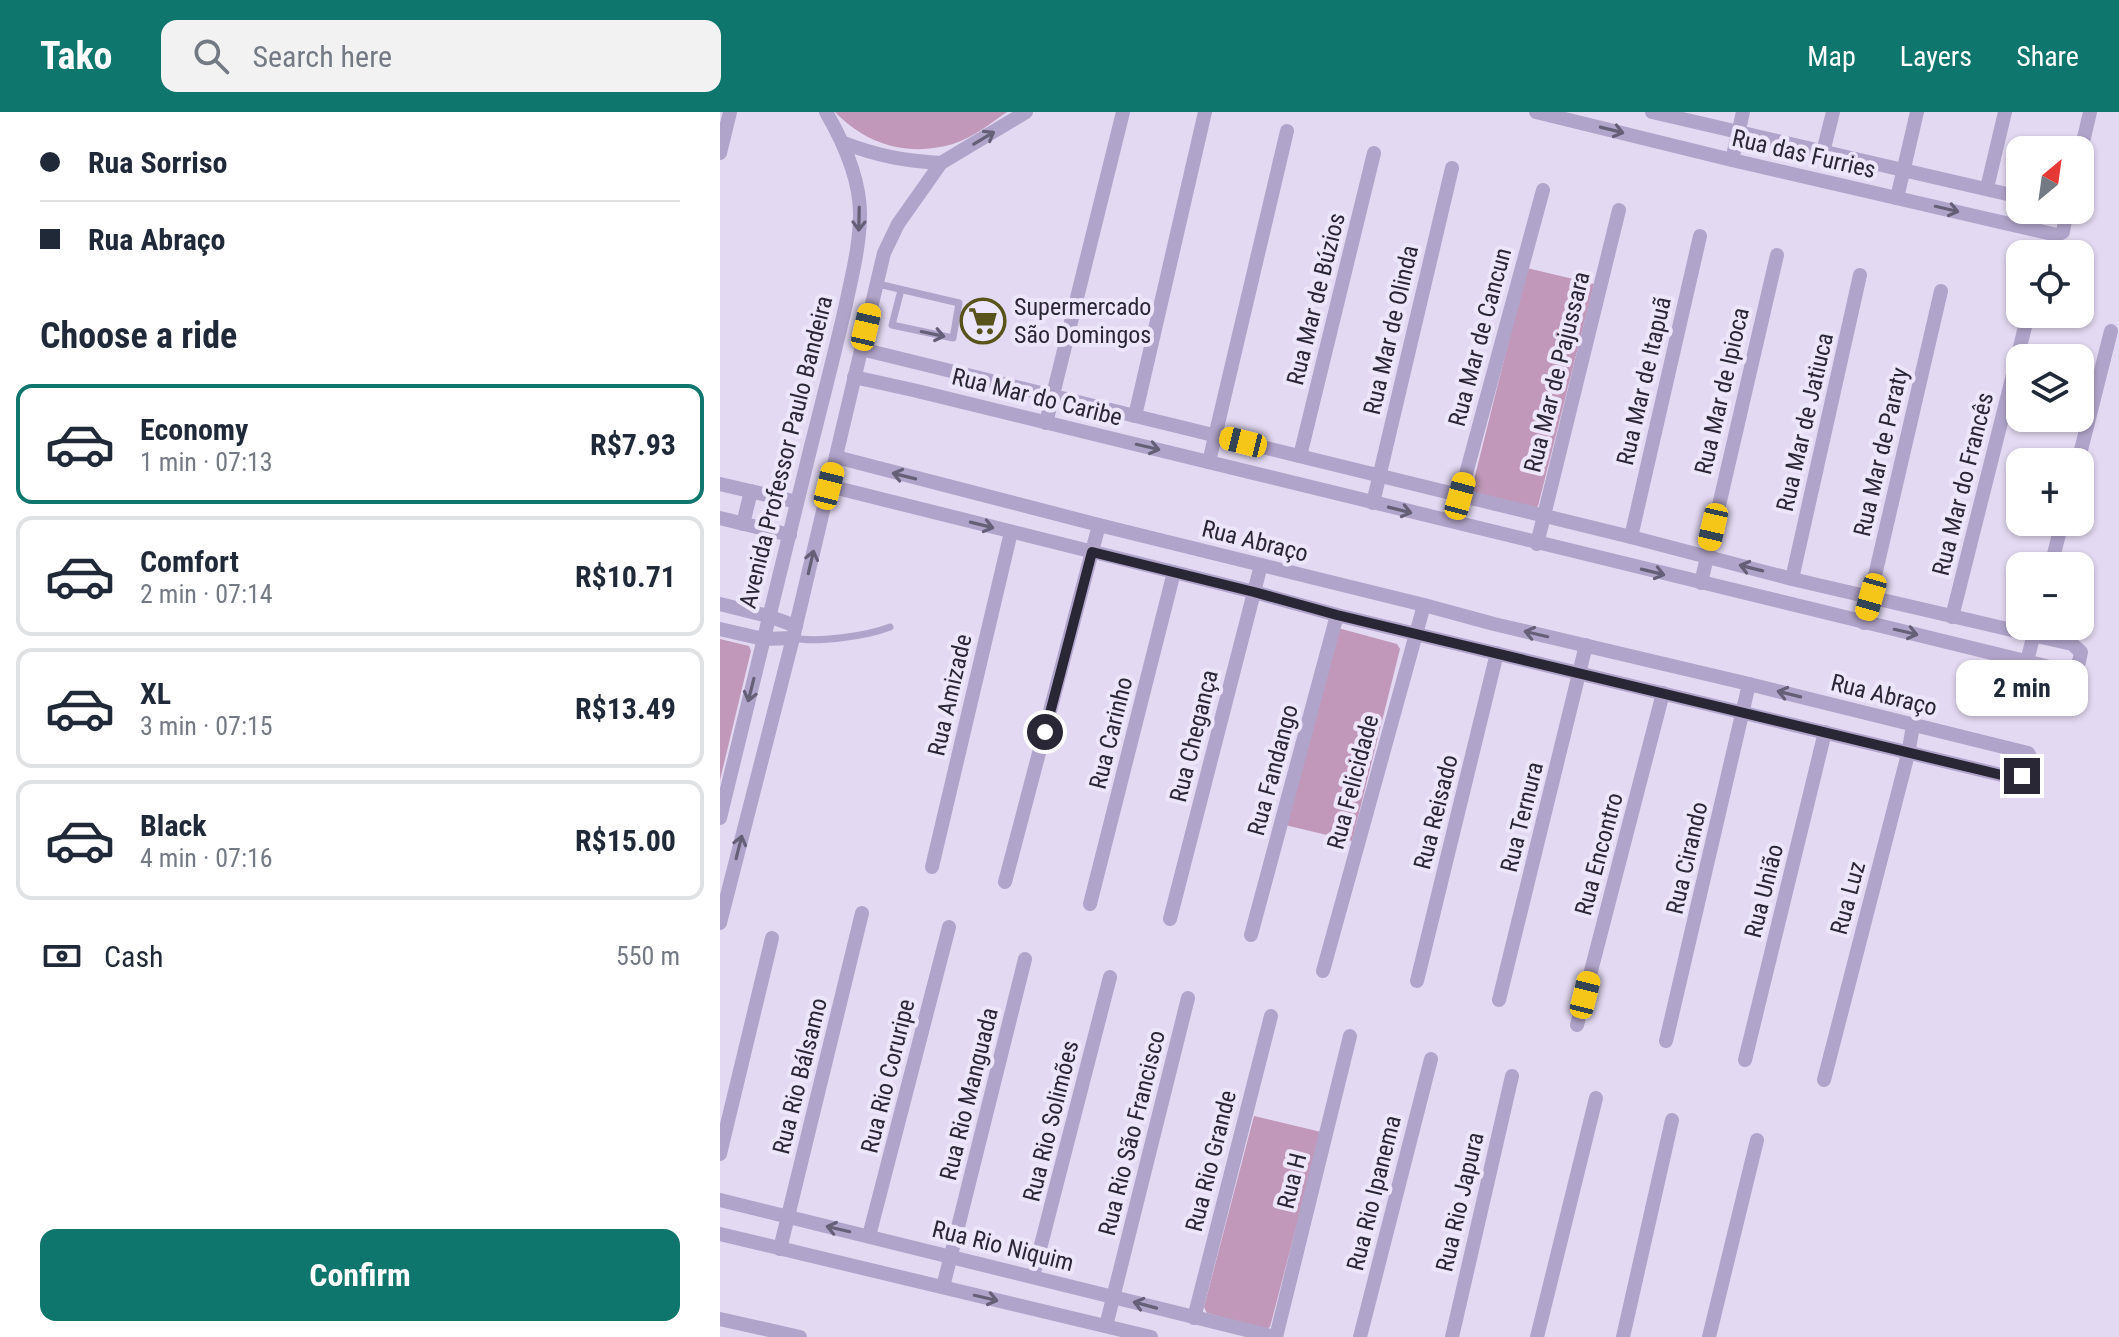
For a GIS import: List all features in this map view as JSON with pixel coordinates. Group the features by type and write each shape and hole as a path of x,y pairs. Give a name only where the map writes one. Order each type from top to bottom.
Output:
{"street":[{"path":"720,153 730,112"},
{"name":"Avenida Professor Paulo Bandeira","path":"720,818 833,363 858,249 861,212 856,182 844,143 826,112"},
{"path":"844,143 885,157 941,163 1026,112"},
{"path":"1046,423 1123,112"},
{"path":"1135,416 1205,112"},
{"name":"Rua das Furries","path":"1536,112 1571,116 1732,160 2006,223"},
{"path":"1655,112 2006,193"},
{"path":"1732,160 1743,112"},
{"path":"1823,152 1833,112"},
{"path":"1897,198 1917,112"},
{"path":"1987,188 2005,112"},
{"path":"2084,136 2090,112"},
{"path":"1209,462 1287,131"},
{"name":"Rua Mar de Búzios","path":"1300,456 1374,153"},
{"name":"Avenida Professor Paulo Bandeira","path":"720,923 794,632 884,253 898,224 941,163"},
{"name":"Rua Mar de Olinda","path":"1373,503 1452,168"},
{"name":"Rua Mar de Cancun","path":"1460,496 1543,190"},
{"name":"Rua Mar de Pajussara","path":"1537,544 1619,210"},
{"name":"Rua das Furries","path":"2009,224 2057,235 2063,232 2064,224"},
{"name":"Rua Mar de Itapuã","path":"1631,537 1700,236"},
{"name":"Rua Mar de Ipioca","path":"1701,583 1777,255"},
{"name":"Rua Mar de Jatiuca","path":"1792,579 1860,275"},
{"name":"Rua Mar de Paraty","path":"1864,623 1941,291"},
{"name":"Rua Mar do Francês","path":"1952,617 2025,328"},
{"path":"2082,448 2111,331"},
{"path":"861,349 1792,579 1952,617 2006,626"},
{"path":"913,390 917,363"},
{"name":"Rua Mar do Caribe","path":"854,377 2071,671 2079,662 2081,652 2072,644 2060,640"},
{"name":"Rua Abraço","path":"829,486 1337,615 1908,754 2014,778 2022,776 2031,767 2028,753 1494,624 836,457"},
{"path":"720,484 797,502"},
{"path":"932,513 938,485"},
{"path":"743,524 751,491"},
{"path":"720,518 790,535"},
{"path":"1005,882 1099,525"},
{"name":"Rua Amizade","path":"932,867 1011,532"},
{"name":"Rua Chegança","path":"1170,919 1261,565"},
{"name":"Rua Carinho","path":"1090,904 1174,572"},
{"path":"720,604 768,616 794,632"},
{"name":"Rua Felicidade","path":"1323,971 1424,605"},
{"name":"Rua Fandango","path":"1251,935 1337,615"},
{"path":"720,629 763,639 794,632"},
{"path":"2027,661 2032,640"},
{"name":"Rua Ternura","path":"1499,1000 1586,645"},
{"name":"Rua Reisado","path":"1417,981 1497,653"},
{"name":"Rua Cirando","path":"1666,1041 1749,684"},
{"name":"Rua Encontro","path":"1577,1025 1663,693"},
{"name":"Rua Luz","path":"1824,1080 1913,726"},
{"name":"Rua União","path":"1745,1060 1825,732"},
{"name":"Rua Rio Bálsamo","path":"780,1249 862,913"},
{"name":"Rua Rio Coruripe","path":"869,1236 949,927"},
{"path":"720,1154 772,938"},
{"name":"Rua Rio Manguada","path":"943,1287 1025,959"},
{"name":"Rua Rio Solimões","path":"1033,1276 1110,977"},
{"name":"Rua Rio São Francisco","path":"1106,1326 1188,998"},
{"name":"Rua Rio Grande","path":"1194,1318 1271,1016"},
{"name":"Rua H","path":"1276,1337 1350,1036"},
{"name":"Rua Rio Ipanema","path":"1360,1337 1431,1059"},
{"name":"Rua Rio Japura","path":"1452,1337 1512,1076"},
{"path":"1537,1337 1596,1098"},
{"path":"1623,1337 1672,1120"},
{"path":"1709,1337 1757,1140"},
{"name":"Rua Rio Niquim","path":"720,1200 1276,1337"},
{"path":"720,1234 1151,1337"},
{"path":"720,1319 800,1337"}],"lane":[{"path":"876,284 959,303 953,338 892,325 901,290"},
{"path":"794,632 807,641 878,632 890,627"}],"shaded area":[{"path":"835,112 1007,112 953,144 920,149 875,140"},
{"path":"1527,268 1594,284 1538,506 1534,509 1475,494 1472,488"},
{"path":"1338,628 1397,644 1400,649 1352,841 1285,825"},
{"path":"720,639 749,646 751,651 720,780"},
{"path":"1254,1116 1321,1132 1270,1327 1266,1329 1207,1313 1204,1307"}],"place":[{"name":"Supermercado São Domingos","path":"983,321"}],"route":[{"path":"1045,732 1092,552 1908,754 2014,778 2022,776"}]}
